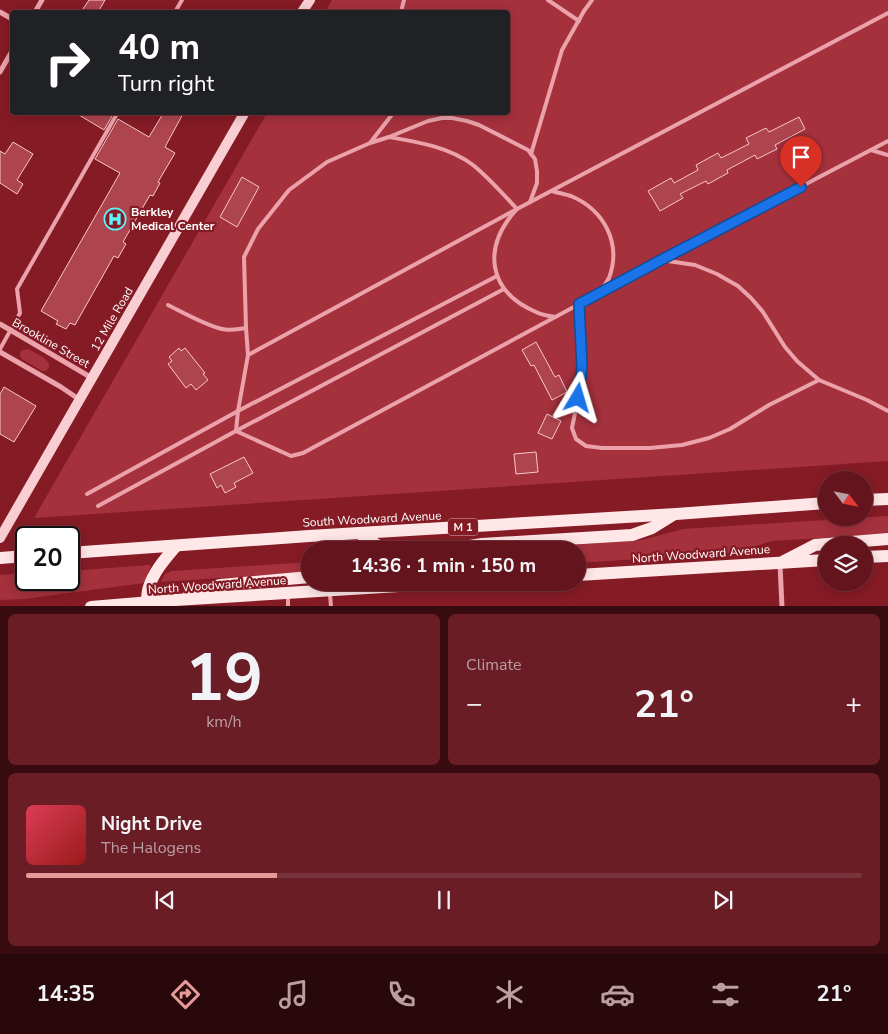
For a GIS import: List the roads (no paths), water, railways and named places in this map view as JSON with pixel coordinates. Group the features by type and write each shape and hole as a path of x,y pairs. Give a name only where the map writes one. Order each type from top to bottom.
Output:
{"main road":[{"name":"12 Mile Road","path":"0,538 243,115"},
{"path":"873,500 888,499"},
{"name":"South Woodward Avenue","path":"80,552 818,504"},
{"path":"527,541 632,534 652,528 676,514"},
{"path":"359,534 370,541"},
{"path":"780,563 815,545 888,538"},
{"path":"147,605 149,588 154,574 176,546"},
{"path":"873,557 888,556"},
{"path":"0,558 15,557"},
{"name":"North Woodward Avenue","path":"586,575 818,561"},
{"path":"175,603 220,585 301,578"},
{"name":"North Woodward Avenue","path":"91,606 288,600 342,591"}],"street":[{"path":"0,72 10,54"},
{"name":"Brookline Street","path":"0,324 92,378"},
{"path":"0,351 80,400"},
{"path":"780,563 782,606"}],"lane":[{"path":"548,0 579,21"},
{"path":"531,154 562,50 592,0"},
{"path":"248,355 530,202 888,13"},
{"path":"0,351 20,314 17,289 116,115"},
{"path":"370,142 392,115"},
{"path":"236,431 248,355 244,257 258,229 289,190 327,162 370,142 389,137 428,121 452,118 479,125 528,150 535,159 537,170 537,184 530,202"},
{"path":"389,137 430,145 458,156 472,164 486,176 517,209"},
{"path":"236,431 291,456 303,453 661,260 888,141"},
{"path":"871,150 888,155"},
{"path":"552,191 571,196 596,212 604,221 609,231 613,244 613,259 609,278 600,293"},
{"path":"517,209 507,220 496,243 494,258 498,276 504,289 518,302 537,313 555,317"},
{"path":"661,260 695,265 717,274 738,286 763,312 797,362 819,380 888,411"},
{"path":"87,494 238,411 498,276"},
{"path":"98,506 504,289"},
{"path":"579,304 582,367 572,428 576,439 586,446 650,448 709,438 730,429 769,405 819,380"},
{"path":"168,305 222,329 246,328"},
{"path":"329,592 331,606"}],"place":[{"name":"Berkley Medical Center","path":"115,219"}]}
